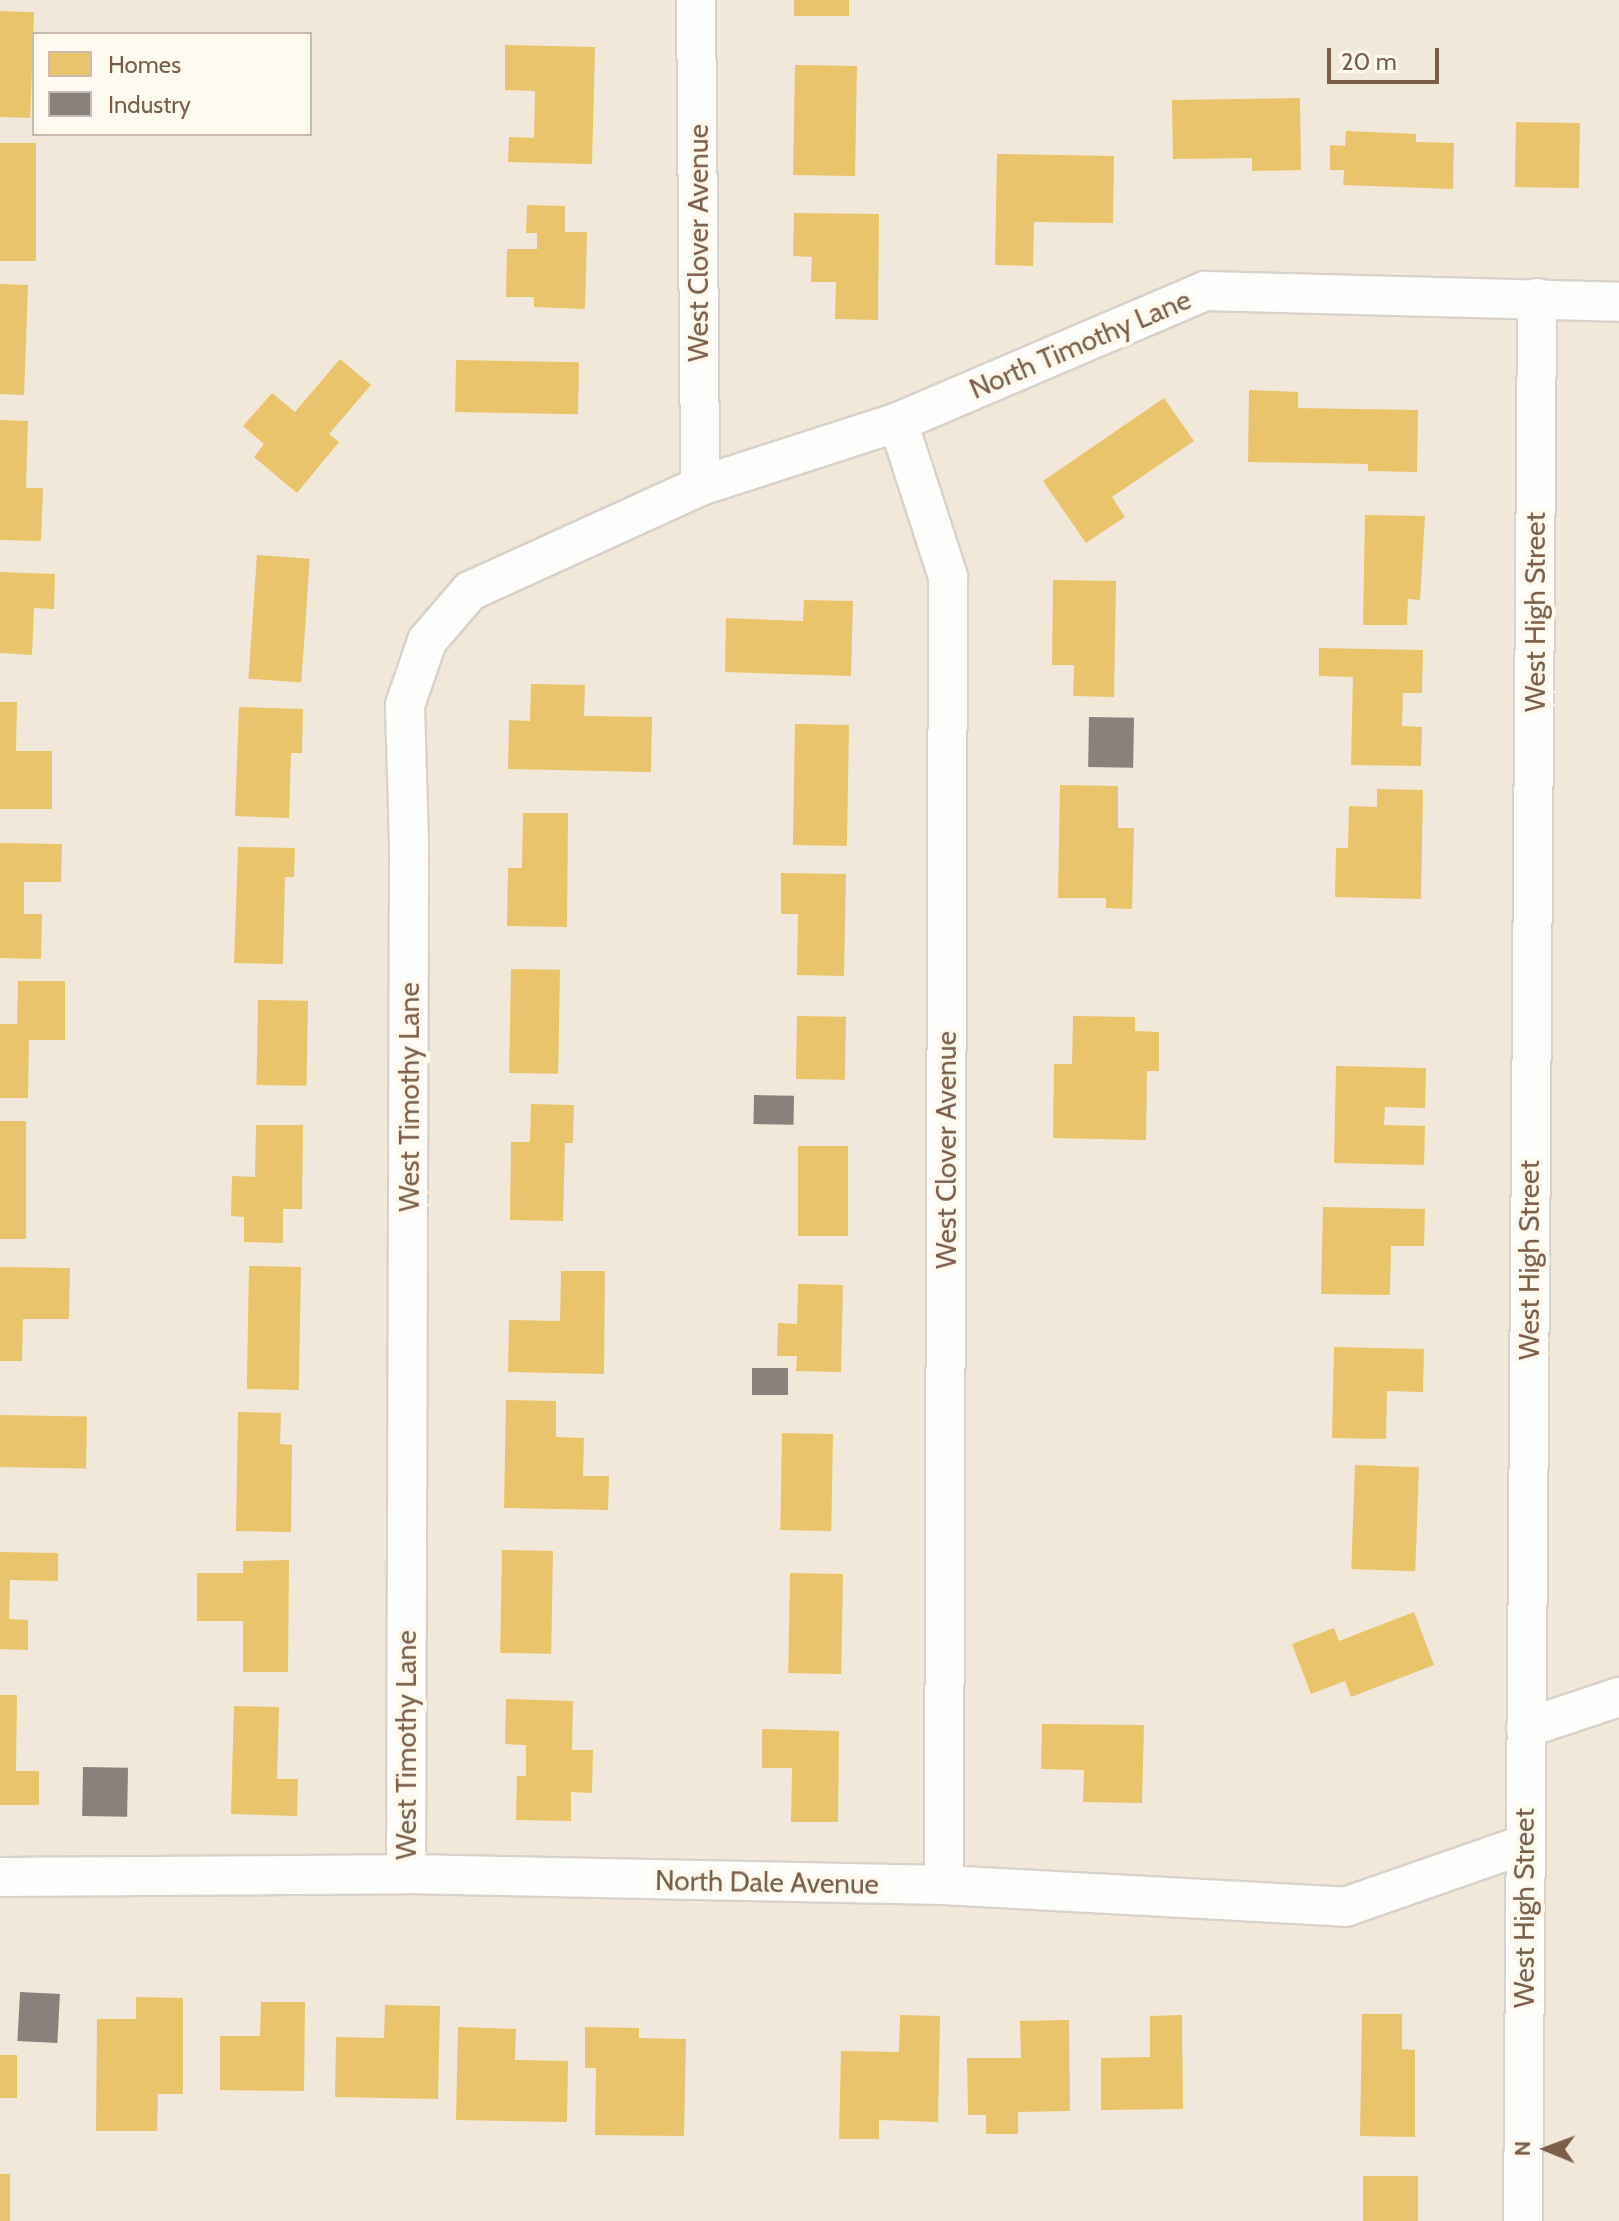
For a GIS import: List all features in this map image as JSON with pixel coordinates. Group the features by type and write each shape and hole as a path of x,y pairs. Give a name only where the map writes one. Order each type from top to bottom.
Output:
{"street":[{"name":"West Clover Avenue","path":"696,0 700,486"},
{"name":"North Timothy Lane","path":"700,486 898,422 1205,291 1619,302"},
{"name":"West High Street","path":"1523,2221 1523,1845 1537,298"},
{"name":"West Clover Avenue","path":"898,422 948,577 944,1885"},
{"name":"West Timothy Lane","path":"406,1874 409,843 405,705 427,641 470,591 700,486"},
{"path":"1526,1728 1619,1697"},
{"name":"North Dale Avenue","path":"0,1877 406,1874 944,1885 1345,1907 1523,1845"}],"shaded area":[{"path":"0,0 1619,0 1619,2221 0,2221"}],"building: Homes":[{"path":"794,0 849,0 849,16 794,16"},
{"path":"0,11 34,12 30,118 0,117"},
{"path":"505,45 595,47 592,164 508,162 509,137 534,138 535,91 505,90"},
{"path":"795,65 857,66 855,176 793,175"},
{"path":"1300,98 1301,170 1252,171 1252,158 1173,159 1172,100"},
{"path":"1516,122 1580,123 1579,188 1515,187"},
{"path":"1346,131 1416,134 1416,142 1454,143 1453,189 1343,185 1344,170 1330,170 1330,145 1345,146"},
{"path":"0,143 36,143 36,261 0,261"},
{"path":"997,154 1114,156 1113,223 1034,222 1033,266 995,265"},
{"path":"527,205 565,206 565,232 587,232 585,309 534,307 534,297 506,297 507,249 537,249 537,233 526,233"},
{"path":"794,213 879,214 878,320 835,319 836,282 811,282 812,257 793,256"},
{"path":"0,284 28,285 24,395 0,394"},
{"path":"340,359 371,385 329,434 339,442 297,493 254,457 264,444 243,426 272,393 295,412"},
{"path":"456,360 579,362 578,414 455,412"},
{"path":"1249,390 1298,392 1298,408 1418,410 1417,472 1368,471 1368,464 1248,462"},
{"path":"1164,398 1194,441 1112,497 1125,517 1086,543 1043,481"},
{"path":"0,420 28,421 26,488 43,488 41,541 0,540"},
{"path":"1365,515 1425,516 1420,600 1408,599 1407,625 1363,625"},
{"path":"257,555 310,559 301,682 248,679"},
{"path":"0,572 55,574 54,609 34,608 32,655 0,653"},
{"path":"1053,580 1116,581 1114,697 1073,696 1074,665 1052,665"},
{"path":"804,600 853,601 851,676 725,672 726,618 803,621"},
{"path":"1319,648 1423,650 1422,693 1403,693 1402,726 1422,727 1421,766 1351,765 1353,677 1319,676"},
{"path":"531,684 585,685 584,716 652,717 651,772 508,769 509,720 530,721"},
{"path":"0,702 17,702 16,751 52,751 52,809 0,809"},
{"path":"239,707 303,709 302,753 291,753 289,818 235,816"},
{"path":"795,724 849,725 847,846 793,845"},
{"path":"1060,785 1118,786 1118,828 1134,828 1132,909 1106,908 1106,898 1058,898"},
{"path":"1377,789 1423,790 1421,899 1335,897 1336,848 1348,848 1349,806 1377,807"},
{"path":"523,813 568,813 567,927 507,926 508,868 522,868"},
{"path":"0,843 62,844 61,882 24,882 24,914 42,914 41,959 0,958"},
{"path":"238,847 295,848 294,877 285,877 283,964 234,963"},
{"path":"781,873 846,874 844,976 797,975 798,914 781,914"},
{"path":"511,969 560,970 558,1074 509,1073"},
{"path":"18,981 65,981 65,1040 29,1040 28,1098 0,1098 0,1024 17,1024"},
{"path":"258,1000 308,1001 307,1086 257,1085"},
{"path":"797,1016 846,1017 845,1080 796,1079"},
{"path":"1073,1016 1135,1017 1135,1031 1159,1032 1159,1071 1147,1071 1146,1140 1053,1138 1054,1064 1072,1064"},
{"path":"1336,1066 1426,1068 1425,1108 1385,1107 1384,1125 1425,1126 1424,1165 1334,1163"},
{"path":"531,1104 574,1105 573,1143 565,1143 563,1221 510,1220 511,1142 530,1142"},
{"path":"0,1121 26,1121 26,1239 0,1239"},
{"path":"256,1125 303,1125 302,1209 283,1209 283,1243 244,1242 244,1217 231,1216 232,1176 255,1177"},
{"path":"798,1146 848,1146 848,1236 798,1236"},
{"path":"1323,1207 1425,1209 1424,1246 1391,1246 1390,1295 1321,1294"},
{"path":"249,1266 301,1267 299,1390 247,1389"},
{"path":"0,1267 70,1268 69,1319 23,1319 22,1361 0,1361"},
{"path":"561,1271 605,1271 604,1374 508,1372 509,1320 560,1321"},
{"path":"798,1284 843,1285 841,1372 796,1371 797,1356 777,1356 778,1323 797,1324"},
{"path":"1334,1347 1424,1349 1423,1392 1387,1391 1386,1439 1332,1438"},
{"path":"506,1400 556,1401 556,1437 584,1438 583,1476 609,1476 608,1510 504,1508"},
{"path":"238,1412 281,1413 280,1444 292,1445 291,1532 236,1531"},
{"path":"0,1415 87,1417 86,1469 0,1467"},
{"path":"782,1433 833,1434 831,1531 780,1530"},
{"path":"1355,1465 1419,1467 1415,1571 1351,1569"},
{"path":"502,1550 553,1551 551,1654 500,1653"},
{"path":"0,1552 58,1553 58,1581 10,1580 9,1619 28,1620 28,1650 0,1649"},
{"path":"289,1560 288,1672 243,1672 243,1621 197,1621 197,1573 243,1573 243,1561"},
{"path":"790,1573 843,1574 841,1674 788,1673"},
{"path":"1414,1612 1434,1665 1351,1697 1345,1681 1311,1694 1292,1644 1334,1628 1339,1641"},
{"path":"0,1695 17,1695 16,1771 39,1771 39,1805 0,1805"},
{"path":"506,1699 573,1701 572,1750 593,1750 592,1793 571,1792 571,1821 516,1820 517,1776 526,1776 526,1745 505,1744"},
{"path":"234,1706 279,1707 277,1779 298,1779 297,1816 231,1814"},
{"path":"1042,1724 1144,1725 1142,1803 1083,1802 1084,1770 1041,1769"},
{"path":"762,1729 839,1731 838,1822 791,1822 792,1768 762,1768"},
{"path":"136,1997 183,1998 183,2094 158,2094 157,2131 96,2131 97,2019 136,2019"},
{"path":"261,2002 305,2002 304,2091 220,2090 220,2036 260,2036"},
{"path":"385,2005 440,2006 438,2099 335,2097 336,2037 384,2038"},
{"path":"1362,2014 1402,2014 1402,2049 1415,2050 1415,2137 1360,2136"},
{"path":"900,2015 940,2016 938,2122 879,2120 879,2139 839,2139 841,2051 899,2052"},
{"path":"1182,2015 1183,2109 1101,2110 1101,2058 1150,2057 1150,2016"},
{"path":"1069,2020 1070,2111 1018,2112 1018,2134 986,2134 986,2115 968,2115 967,2058 1021,2058 1020,2021"},
{"path":"458,2027 516,2029 515,2060 568,2061 567,2122 456,2120"},
{"path":"585,2027 639,2028 639,2038 686,2039 684,2136 595,2135 596,2068 585,2068"},
{"path":"0,2055 17,2055 17,2098 0,2098"},
{"path":"0,2174 10,2174 10,2221 0,2221"},
{"path":"1363,2176 1418,2176 1418,2221 1363,2221"}],"building: Industry":[{"path":"1089,717 1134,718 1133,768 1088,767"},
{"path":"754,1095 794,1096 793,1125 753,1124"},
{"path":"752,1368 788,1368 788,1395 752,1395"},
{"path":"83,1767 128,1768 127,1817 82,1816"},
{"path":"20,1992 60,1994 57,2043 17,2041"}]}
